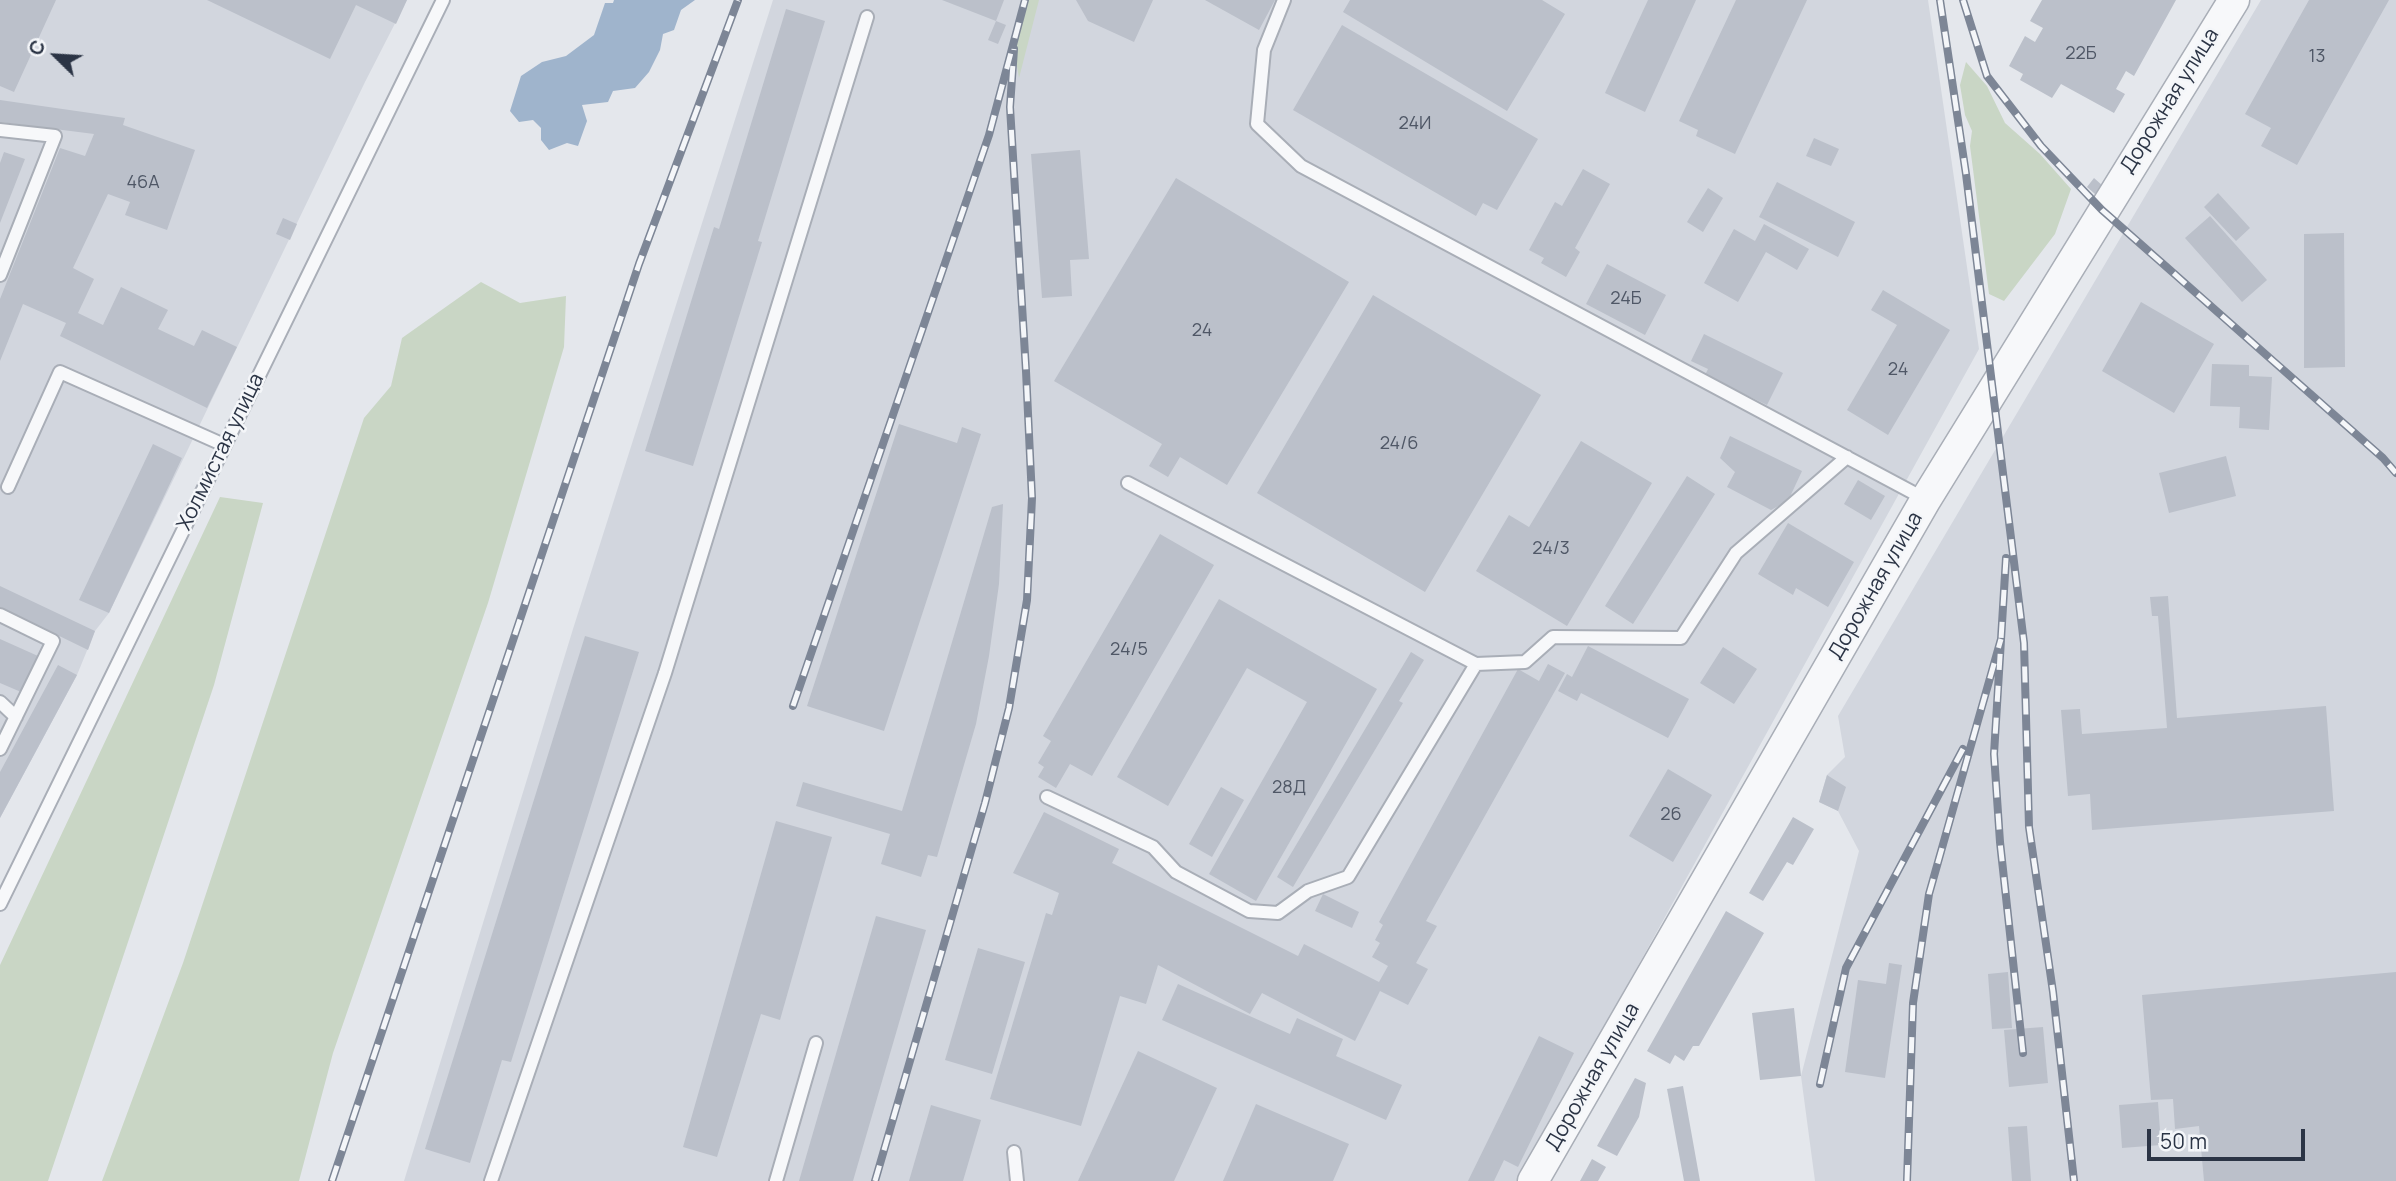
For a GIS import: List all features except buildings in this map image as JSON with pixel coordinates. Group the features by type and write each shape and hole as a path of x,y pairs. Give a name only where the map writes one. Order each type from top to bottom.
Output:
{"street":[{"name":"Дорожная улица","path":"1533,1181 1926,499 2234,0"}],"lane":[{"name":"Холмистая улица","path":"0,904 443,0"},
{"path":"1284,0 1265,50 1257,124 1301,166 1926,499"},
{"path":"491,1181 665,673 867,17"},
{"path":"0,130 55,136 0,275"},
{"path":"8,487 60,372 225,445"},
{"path":"1128,483 1476,664 1525,662 1553,637 1681,638 1736,554 1847,457"},
{"path":"0,615 54,641 0,749"},
{"path":"1047,797 1153,847 1175,872 1249,911 1278,913 1308,891 1348,877 1476,664"},
{"path":"0,702 16,717"},
{"path":"776,1181 816,1043"},
{"path":"1014,1152 1017,1181"}],"shaded area":[{"path":"0,0 407,0 109,613 95,631 77,675 0,818"},
{"path":"773,0 1928,0 1979,349 1519,1181 404,1181 573,629"},
{"path":"2261,0 2396,0 2396,1181 1815,1181 1801,1076 1859,851 1838,811 1819,802 1827,775 1845,757 1838,716"}],"green space":[{"path":"1025,0 1039,0 1019,78 1014,49"},
{"path":"1966,62 1987,86 2005,123 2040,154 2071,189 2055,234 2004,301 1989,294 1970,146 1972,131 1965,115 1960,85"},
{"path":"481,282 520,303 566,296 564,347 488,603 333,1053 299,1181 102,1181 183,963 364,418 391,386 402,338"},
{"path":"220,497 263,503 214,685 48,1181 0,1181 0,965"}],"water":[{"path":"614,0 695,0 681,10 674,30 663,34 660,50 649,72 635,88 613,91 608,102 582,105 587,121 578,146 567,143 549,150 541,140 541,128 533,120 519,122 510,111 521,76 542,62 566,56 594,35 605,3 613,3"}],"railway":[{"path":"332,1181 639,264 738,0"},
{"path":"793,706 989,135 1025,0"},
{"path":"1940,0 1966,174 2024,643 2029,827 2053,992 2074,1181"},
{"path":"1963,0 1987,76 2041,146 2102,210 2383,458 2396,473"},
{"path":"875,1181 985,803 1009,708 1027,600 1032,498 1010,107 1014,49"},
{"path":"2006,558 1994,754 2000,842 2023,1053"},
{"path":"1907,1181 1913,1003 1929,894 2001,639"},
{"path":"1820,1084 1846,968 1963,749"}]}
